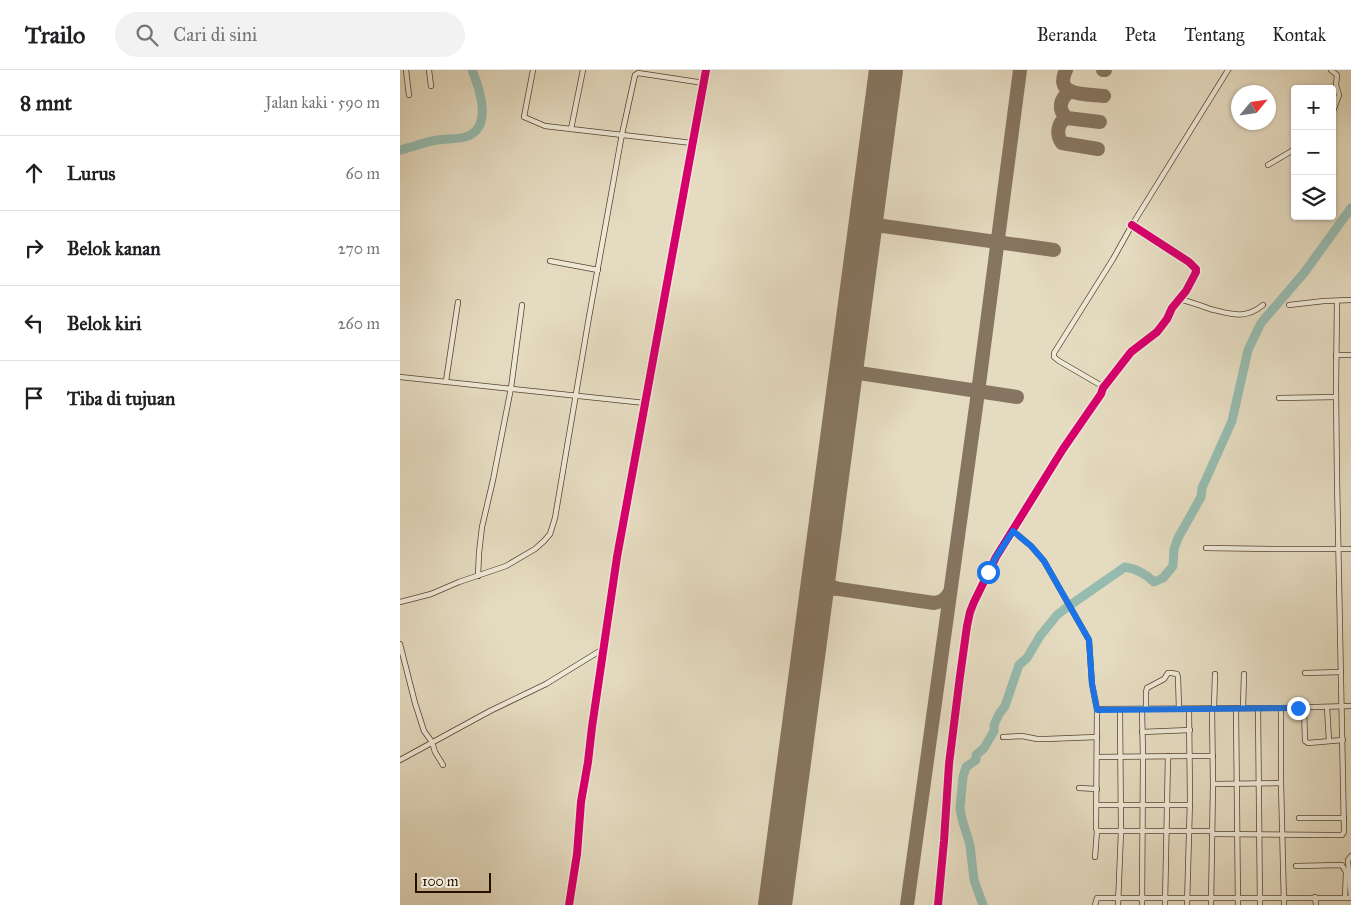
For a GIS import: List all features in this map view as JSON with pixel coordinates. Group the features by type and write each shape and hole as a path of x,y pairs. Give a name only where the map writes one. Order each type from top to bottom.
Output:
{"street":[{"path":"406,70 409,95"},
{"path":"429,70 431,86"},
{"path":"533,70 524,117 544,126 692,143"},
{"path":"571,129 583,70"},
{"path":"569,905 592,727 617,557 706,70"},
{"path":"1103,388 1059,361 1054,357 1054,353 1228,70"},
{"path":"1332,70 1336,74 1336,85 1339,92 1336,104"},
{"path":"400,602 431,594 506,566 535,549 550,534 556,518 575,396 622,134 635,76 637,73 704,83"},
{"path":"1268,165 1291,151"},
{"path":"938,905 949,764 967,626 974,602 996,557 1082,420 1101,394 1103,388 1131,352 1157,332 1189,286 1196,272 1196,269 1189,262 1132,225"},
{"path":"550,261 598,270"},
{"path":"1179,300 1224,313 1241,315 1251,313 1263,305"},
{"path":"1289,305 1351,300"},
{"path":"1097,831 1282,835 1344,834 1336,397 1337,301"},
{"path":"446,381 458,302"},
{"path":"478,576 482,527 511,388 522,305"},
{"path":"1336,356 1351,355"},
{"path":"400,376 645,403"},
{"path":"1279,398 1336,397"},
{"path":"1013,531 1031,546 1044,561 1089,640 1092,684 1097,710 1097,831 1095,857"},
{"path":"1206,548 1351,549"},
{"path":"400,644 424,731 432,742 435,752 443,765"},
{"path":"400,760 546,684 604,649"},
{"path":"1305,673 1341,672"},
{"path":"1142,905 1142,732 1147,688 1164,679 1168,674 1176,674 1178,677 1178,709"},
{"path":"1211,905 1215,674"},
{"path":"1243,708 1244,674"},
{"path":"1327,706 1329,741"},
{"path":"1097,710 1351,706"},
{"path":"1236,708 1238,905"},
{"path":"1258,708 1260,905"},
{"path":"1281,708 1284,905"},
{"path":"1304,708 1305,741 1308,743 1342,740"},
{"path":"1187,905 1190,806 1189,709"},
{"path":"1118,905 1121,806 1120,710"},
{"path":"1142,732 1190,730"},
{"path":"1003,737 1022,736 1046,740 1097,737"},
{"path":"1166,905 1168,756"},
{"path":"1097,757 1213,756"},
{"path":"1213,784 1281,783"},
{"path":"1079,788 1097,789"},
{"path":"1097,805 1190,806"},
{"path":"1299,818 1344,818"},
{"path":"1344,828 1351,828"},
{"path":"1349,898 1351,882 1348,860 1351,856"},
{"path":"1296,866 1342,865 1346,872 1349,898"},
{"path":"1095,905 1096,898 1118,897 1349,898"},
{"path":"1316,898 1316,905"}],"waterway":[{"path":"400,150 441,139 464,137 476,131 480,124 482,106 472,70"},
{"path":"983,905 974,880 970,845 960,808 963,777 966,767 976,760 976,755 984,748 994,731 994,725 1005,706 1019,665 1027,658 1040,636 1057,615 1125,567 1141,572 1154,582 1163,578 1173,566 1174,549 1178,538 1201,497 1202,488 1232,421 1248,350 1261,323 1304,273 1351,208"}],"taxiway":[{"path":"907,905 978,392 1020,70"},
{"path":"1066,70 1063,79 1064,85 1068,90 1081,94 1104,96"},
{"path":"1069,92 1063,98 1061,105 1062,112 1067,118 1100,122"},
{"path":"1067,118 1059,126 1059,136 1062,143 1098,149"},
{"path":"868,203 871,217 883,226"},
{"path":"863,240 872,227 883,226 1054,250"},
{"path":"846,371 1017,397"},
{"path":"814,610 821,593 828,589 839,589 832,587 823,579 821,569 822,550"},
{"path":"839,589 934,603 944,600 950,592"}],"runway":[{"path":"775,905 886,70"}],"cycle path":[{"path":"569,905 577,854 581,802 617,557 706,70"},
{"path":"938,905 949,764 967,626 974,602 996,557 1063,449 1101,394 1103,388 1131,352 1157,332 1167,319 1172,308 1186,291 1196,272 1196,269 1189,262 1132,225"}],"route":[{"path":"988,572 1013,531 1031,546 1044,561 1089,640 1092,684 1097,710 1298,708"}]}
